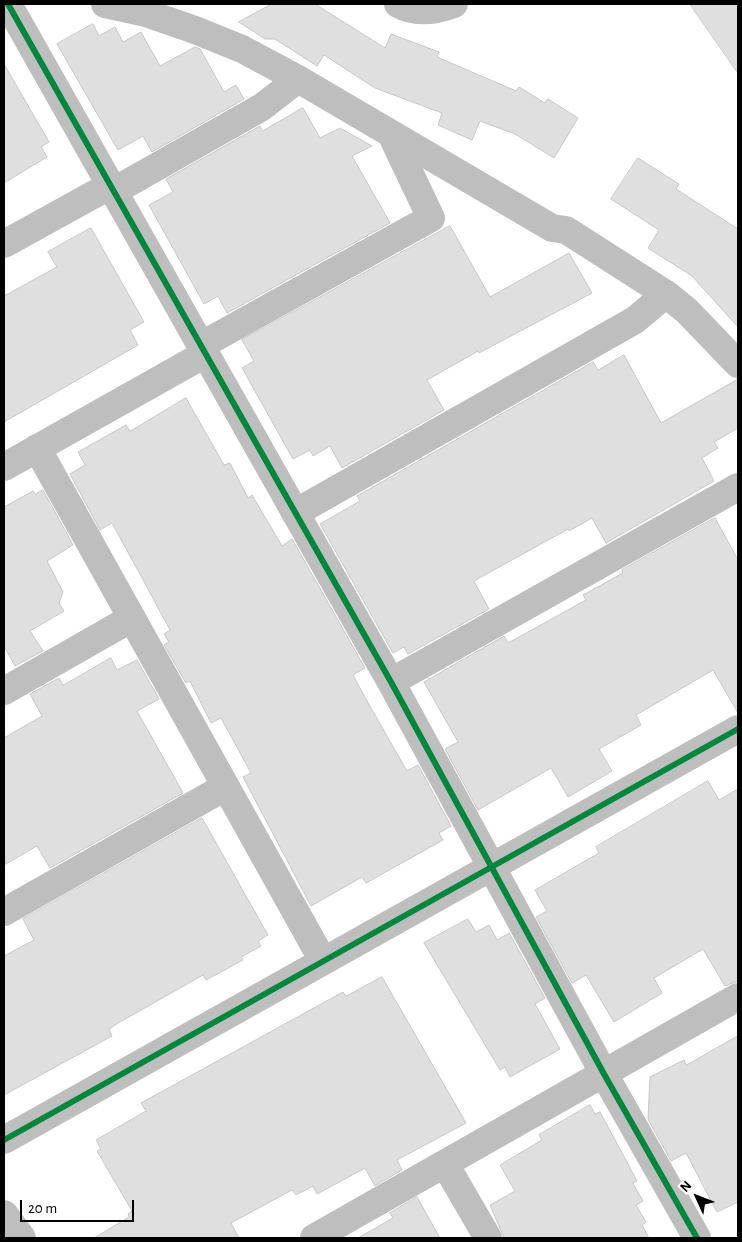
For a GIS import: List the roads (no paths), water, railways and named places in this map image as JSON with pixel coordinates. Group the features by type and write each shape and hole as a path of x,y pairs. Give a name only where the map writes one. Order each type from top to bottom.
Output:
{"street":[{"path":"8,4 391,682 604,1074 697,1238"},
{"path":"105,4 146,13 242,49 298,79 392,136 552,228 566,230 666,294 687,311 738,364"},
{"path":"398,4 408,10 420,11 439,9 454,4"},
{"path":"4,244 113,188 262,107 298,79"},
{"path":"4,467 431,218 392,136"},
{"path":"294,512 635,320 666,294"},
{"path":"37,448 323,961"},
{"path":"391,682 738,487"},
{"path":"4,691 132,618"},
{"path":"4,1140 323,961 492,869 738,729"},
{"path":"4,912 225,787"},
{"path":"314,1238 738,997"},
{"path":"446,1164 488,1238"},
{"path":"4,1214 22,1238"}]}
